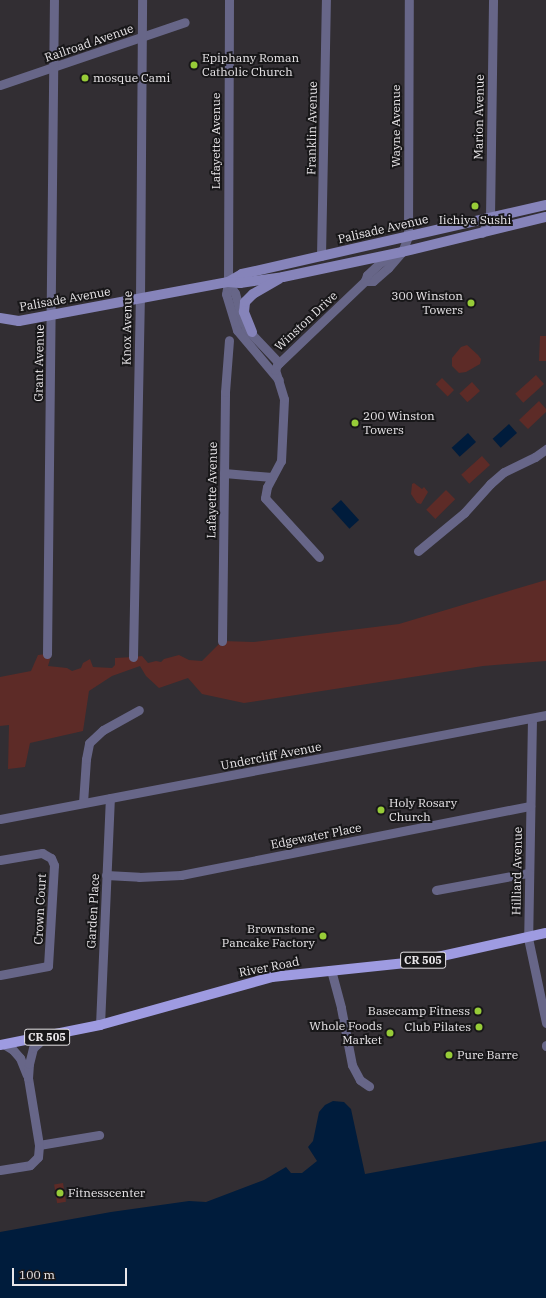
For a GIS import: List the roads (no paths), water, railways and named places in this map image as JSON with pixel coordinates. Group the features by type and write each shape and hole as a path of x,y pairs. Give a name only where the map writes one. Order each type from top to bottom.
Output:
{"main road":[{"name":"Palisade Avenue","path":"228,282 242,274 546,205"},
{"name":"Palisade Avenue","path":"0,318 19,321 140,300 228,282 240,283 287,276 402,252 546,218"},
{"path":"252,332 244,312 245,302 253,294 287,276 298,267 317,264 321,256"},
{"name":"River Road","path":"2,1045 100,1025 272,977 415,962 546,933"}],"street":[{"name":"Grant Avenue","path":"47,654 54,0"},
{"name":"Knox Avenue","path":"133,657 140,300 142,0"},
{"name":"Lafayette Avenue","path":"229,0 228,282 226,294 237,330 279,380"},
{"name":"Franklin Avenue","path":"321,256 326,0"},
{"name":"Wayne Avenue","path":"402,252 408,236 409,0"},
{"name":"Marion Avenue","path":"482,233 490,217 493,0"},
{"name":"Railroad Avenue","path":"0,85 142,38 185,22"},
{"name":"Winston Drive","path":"319,558 265,498 264,494 281,461 284,399 275,370 279,363 365,281 368,275 381,262 402,252"},
{"path":"228,282 235,293 242,320 279,363"},
{"name":"Lafayette Avenue","path":"222,641 225,392 228,340"},
{"path":"418,551 464,513 490,484 504,472 535,457 546,448"},
{"path":"224,473 272,477"},
{"path":"83,803 86,759 89,743 103,730 139,710"},
{"name":"Undercliff Avenue","path":"0,819 546,715"},
{"name":"Hilliard Avenue","path":"532,718 528,938 546,1023"},
{"name":"Garden Place","path":"100,1025 110,798"},
{"name":"Edgewater Place","path":"106,876 139,878 181,875 530,806"},
{"name":"Crown Court","path":"0,860 42,853 51,858 54,865 48,966 0,975"},
{"path":"436,890 528,873"},
{"path":"331,970 341,1008 352,1065 360,1080 369,1086"},
{"path":"28,1078 30,1053 37,1043 45,1037"},
{"path":"0,1170 30,1165 38,1157 39,1145 28,1078 20,1058 13,1050 2,1045"},
{"path":"39,1145 99,1135"}],"water":[{"path":"509,424 517,433 501,448 493,439"},
{"path":"468,433 476,442 460,457 452,448"},
{"path":"341,500 359,520 349,529 331,509"},
{"path":"333,1101 344,1102 351,1109 365,1174 546,1141 546,1298 0,1298 0,1232 111,1212 189,1201 206,1202 264,1180 286,1167 291,1173 302,1173 317,1161 308,1147 313,1141 319,1112 325,1105"}],"place":[{"name":"Epiphany Roman Catholic Church","path":"194,65"},
{"name":"mosque Cami","path":"85,78"},
{"name":"Iichiya Sushi","path":"475,206"},
{"name":"300 Winston Towers","path":"471,303"},
{"name":"200 Winston Towers","path":"355,423"},
{"name":"Holy Rosary Church","path":"381,810"},
{"name":"Brownstone Pancake Factory","path":"323,936"},
{"name":"Basecamp Fitness","path":"478,1011"},
{"name":"Club Pilates","path":"479,1027"},
{"name":"Whole Foods Market","path":"390,1033"},
{"name":"Pure Barre","path":"449,1055"},
{"name":"Fitnesscenter","path":"60,1193"}]}
